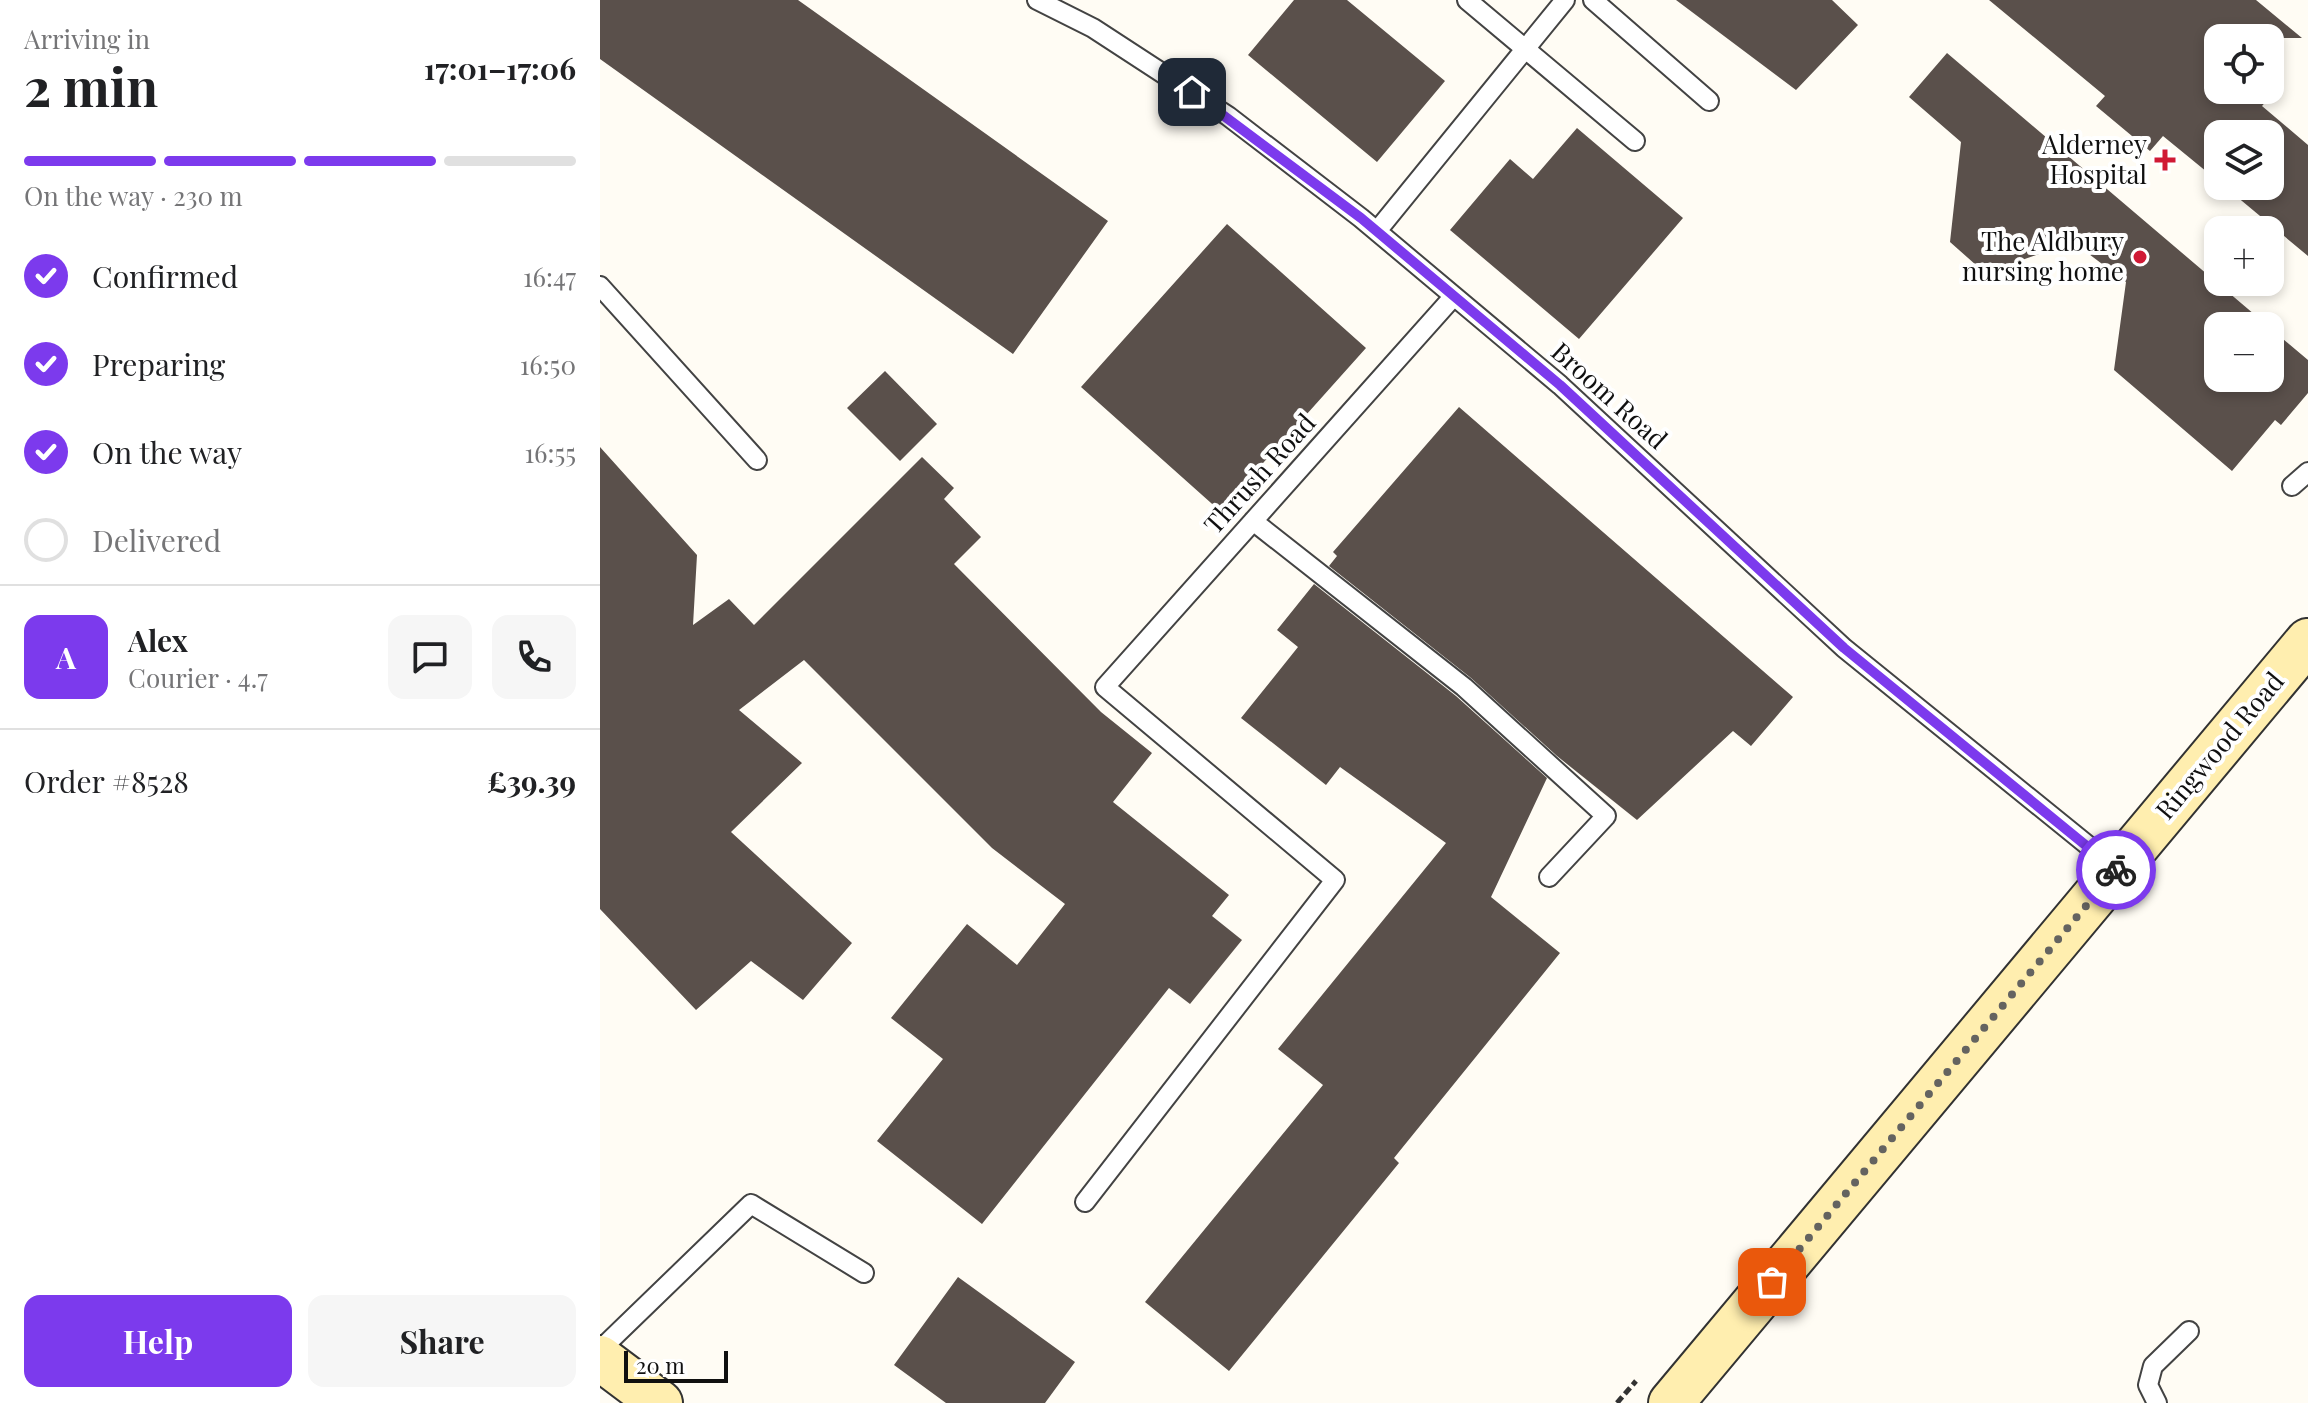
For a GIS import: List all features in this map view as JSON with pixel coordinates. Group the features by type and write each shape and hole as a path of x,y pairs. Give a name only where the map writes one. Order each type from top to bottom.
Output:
{"main road":[{"name":"Ringwood Road","path":"1671,1403 2308,641"},
{"path":"600,1358 660,1403"}],"lane":[{"name":"Broom Road","path":"1037,0 1093,28 1228,116 1377,231 1560,385 1844,648 2117,869"},
{"path":"1467,0 1635,141"},
{"path":"1377,231 1565,0"},
{"path":"1593,0 1709,101"},
{"path":"600,286 757,460"},
{"name":"Thrush Road","path":"1085,1202 1335,880 1105,687 1454,296"},
{"path":"2292,486 2308,472"},
{"path":"1253,521 1464,687 1606,816 1549,877"},
{"path":"600,1350 751,1204 864,1273"},
{"path":"2157,1403 2148,1385 2153,1366 2189,1331"}],"building":[{"path":"600,0 798,0 1108,221 1013,354 600,59"},
{"path":"1294,0 1347,0 1445,81 1377,162 1248,55"},
{"path":"1676,0 1832,0 1858,25 1796,90"},
{"path":"1989,0 2256,0 2302,38 2284,38 2284,24 2204,24 2204,104 2264,104 2262,106 2279,120 2204,120 2204,170 2163,136 2150,151 2096,106 2105,96"},
{"name":"The Aldbury nursing home","path":"1947,53 2204,272 2204,296 2233,296 2252,312 2204,312 2204,392 2284,392 2284,340 2308,360 2308,393 2281,425 2275,420 2232,471 2114,370 2126,282 2073,242 1985,273 1950,242 1961,142 1909,97"},
{"path":"2284,125 2308,145 2308,256 2284,236 2284,216 2260,216 2241,200 2284,200"},
{"path":"1577,128 1683,218 1579,339 1450,230 1510,159 1533,179"},
{"path":"1227,224 1366,348 1220,511 1081,387"},
{"path":"885,371 937,424 900,461 847,408"},
{"path":"1459,407 1793,697 1751,746 1733,731 1637,820 1557,756 1471,678 1329,566 1337,556 1333,552"},
{"path":"600,447 697,555 693,625 729,599 754,625 922,457 954,488 944,499 981,537 954,564 1101,712 1152,753 1113,802 1229,895 1212,916 1242,940 1190,1004 1169,988 982,1224 877,1141 943,1059 891,1018 967,924 1017,965 1065,904 992,848 804,660 739,710 802,763 731,832 852,943 803,1000 751,961 696,1010 600,909"},
{"path":"1314,584 1456,696 1547,778 1491,897 1560,953 1394,1158 1399,1163 1229,1371 1145,1302 1323,1085 1278,1049 1446,843 1340,767 1326,785 1241,718 1298,647 1277,630"},
{"path":"958,1277 1075,1362 1045,1403 946,1403 894,1365"}],"way so far":[{"path":"1772,1282 2116,870"}],"place":[{"name":"Alderney Hospital","path":"2165,160"},
{"name":"The Aldbury nursing home","path":"2140,257"}],"route":[{"path":"1192,92 1361,218 1560,385 1844,648 2116,870"}]}
